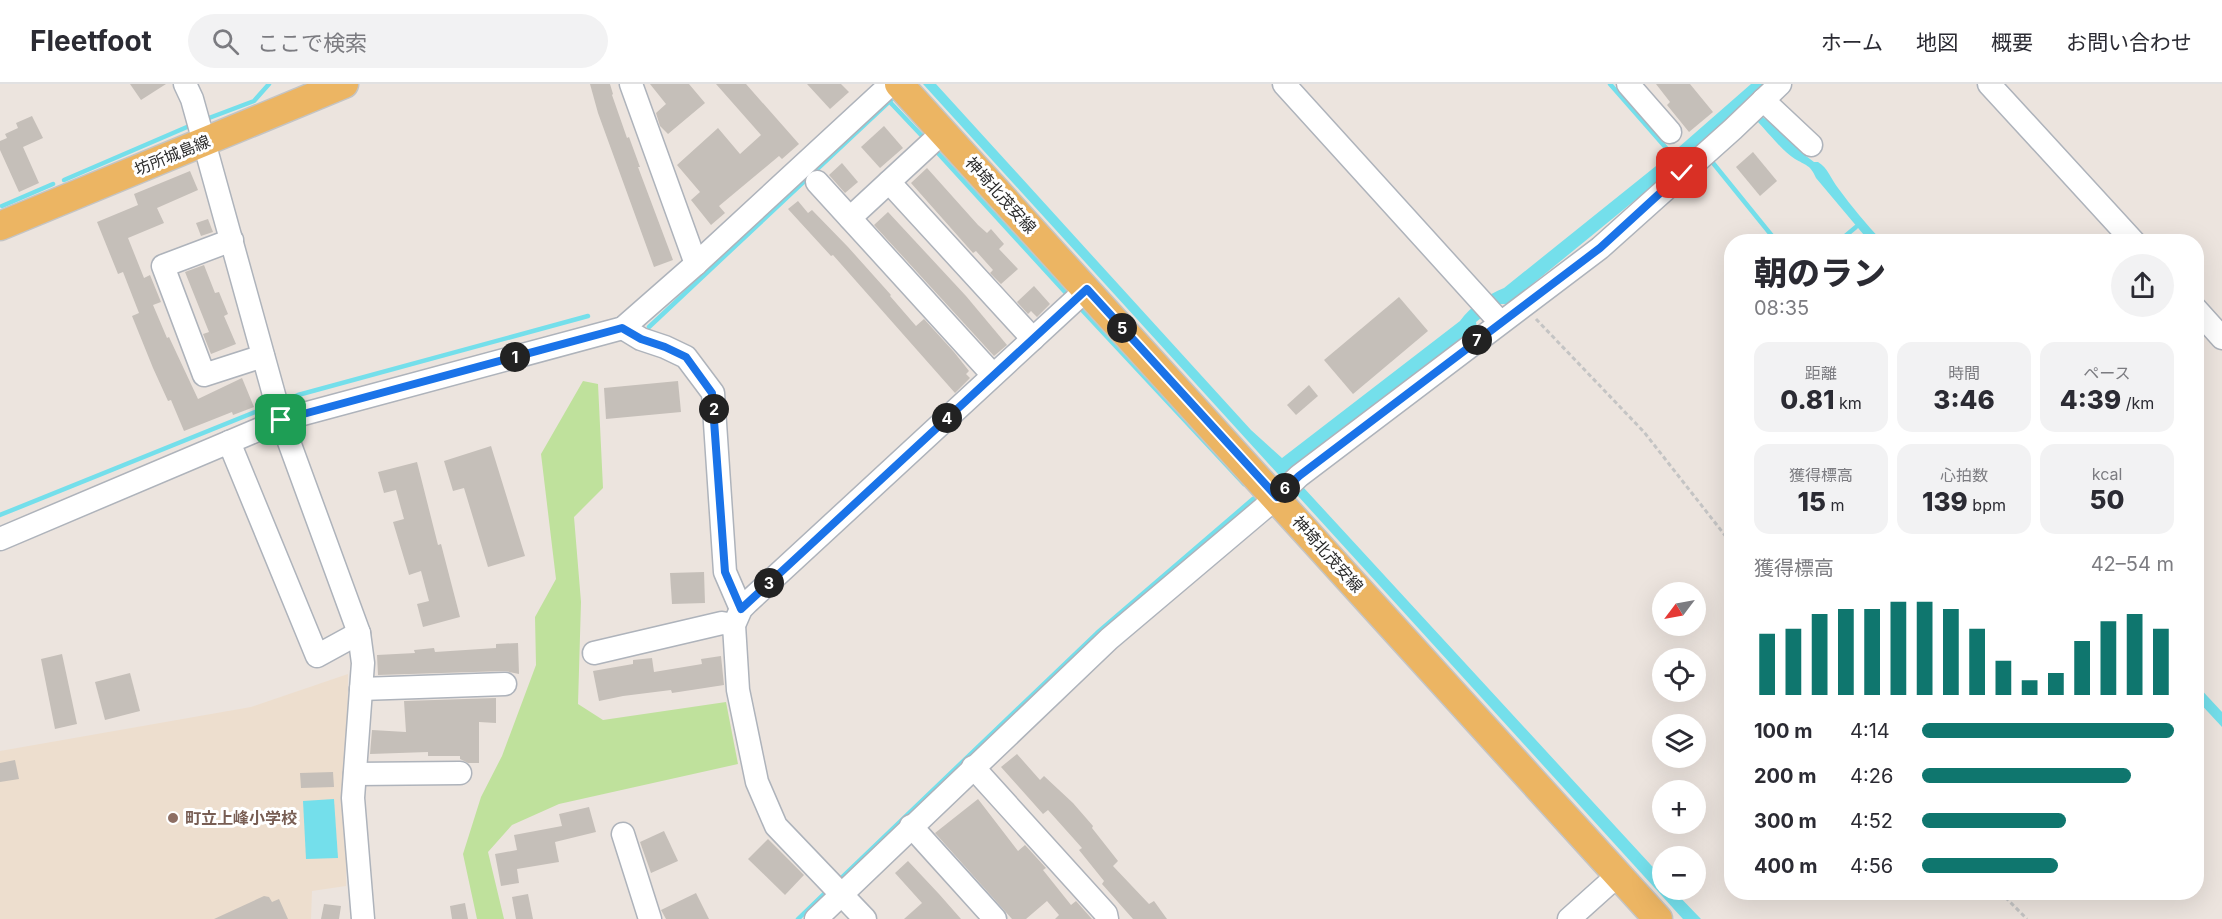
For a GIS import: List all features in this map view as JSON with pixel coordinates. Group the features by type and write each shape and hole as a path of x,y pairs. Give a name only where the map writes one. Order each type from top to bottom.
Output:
{"main road":[{"name":"坊所城島線","path":"0,226 344,84"},
{"name":"神埼北茂安線","path":"899,84 1087,289 1287,487 1658,919"}],"street":[{"path":"185,84 192,99 281,420 359,633 363,663 353,798 363,919"},
{"path":"630,84 696,264"},
{"path":"0,539 281,420 622,328 696,264 891,84"},
{"path":"1284,84 1500,322"},
{"path":"1628,84 1670,132"},
{"path":"816,919 835,887 911,826 1108,639 1287,487 1500,322 1600,248 1780,84"},
{"path":"1989,84 2127,234"},
{"path":"1763,100 1811,145"},
{"path":"850,218 943,132"},
{"path":"817,182 993,375"},
{"path":"889,182 1033,339"},
{"path":"232,240 163,266 204,375 263,356"},
{"path":"594,653 722,623 738,617 1087,289"},
{"path":"2204,318 2222,338"},
{"path":"622,328 641,339 686,357 712,393 725,572 738,617 738,690 757,782 776,826 865,919"},
{"path":"229,442 317,656 359,633"},
{"path":"361,689 506,684"},
{"path":"973,767 1106,914 1107,919"},
{"path":"355,774 460,773"},
{"path":"911,826 995,919"},
{"path":"623,834 650,919"},
{"path":"1569,919 1618,875"}],"path":[{"path":"1523,306 1644,432 1724,534"},
{"path":"2008,900 2027,919"}],"shaded area":[{"name":"町立上峰小学校","path":"348,674 346,886 312,891 311,919 0,919 0,751 251,707"}],"green space":[{"path":"583,381 598,384 603,488 574,517 581,602 578,704 603,720 726,702 738,764 559,804 512,825 488,852 504,919 477,919 463,854 481,797 502,756 536,665 535,617 556,579 541,454"}],"water":[{"path":"923,84 936,84 1251,430 1282,458 1460,321 1469,310 1504,288 1671,154 1751,84 1768,84 1699,148 1508,304 1499,304 1476,322 1477,328 1292,475 1652,866 1652,885"},
{"path":"1761,116 1777,127 1800,146 1802,153 1824,167 1876,234 1863,234 1810,168 1785,151 1756,120"},
{"path":"2204,693 2222,712 2222,727 2204,708"},
{"path":"334,799 338,858 306,859 303,801"},
{"path":"1666,900 1683,900 1701,919 1683,919"}],"building":[{"path":"130,84 166,84 141,100"},
{"path":"590,84 610,84 627,138 629,137 673,260 654,267 598,113"},
{"path":"650,84 689,84 705,103 668,134 660,126 656,113 666,104"},
{"path":"716,84 746,84 799,144 782,159 779,156 719,206 725,213 711,225 691,200 700,192 677,165 718,128 740,154 761,135"},
{"path":"807,84 841,84 849,92 830,109"},
{"path":"1656,84 1690,84 1713,112 1689,132 1667,105 1670,102"},
{"path":"32,116 43,138 23,147 39,183 19,192 0,150 0,141 7,138 5,134 18,128 16,123"},
{"path":"884,126 903,148 880,168 861,147"},
{"path":"1753,152 1777,181 1760,196 1736,167"},
{"path":"842,163 858,182 845,193 829,175"},
{"path":"927,168 978,225 987,233 991,229 1004,244 999,249 1018,269 1001,284 990,273 993,270 976,251 973,253 911,183"},
{"path":"190,171 198,190 157,208 164,223 128,238 144,278 150,275 161,302 153,305 198,399 242,378 254,407 233,415 232,412 184,431 171,400 168,401 153,368 132,316 139,313 123,272 118,274 97,222 138,205 134,194"},
{"path":"798,201 808,213 812,210 848,247 916,326 924,319 954,352 969,371 966,374 970,378 955,393 833,255 831,256 788,209"},
{"path":"888,212 966,296 1007,345 994,356 874,225"},
{"path":"208,219 213,232 201,236 196,223"},
{"path":"204,265 215,293 219,292 228,314 224,316 236,344 211,354 203,334 209,332 185,272"},
{"path":"1034,286 1050,304 1037,317 1031,311 1028,314 1017,302"},
{"path":"1399,297 1428,331 1353,394 1324,360"},
{"path":"678,381 681,412 606,419 604,388"},
{"path":"1309,385 1318,396 1296,415 1287,405"},
{"path":"491,446 525,556 488,567 464,488 453,491 444,461"},
{"path":"417,462 438,545 441,544 460,617 423,627 417,604 429,601 421,571 409,575 393,522 404,519 396,490 384,493 378,472"},
{"path":"704,572 705,603 672,604 670,573"},
{"path":"518,643 519,674 505,671 378,675 377,655 415,653 414,650 434,648 435,652 496,648 496,644"},
{"path":"62,654 77,724 55,729 41,659"},
{"path":"721,656 724,685 672,693 671,690 623,696 599,701 593,671 633,664 633,660 652,658 654,672 702,664 701,659"},
{"path":"130,673 140,711 105,720 95,682"},
{"path":"496,698 496,723 479,722 479,763 468,763 460,759 460,756 428,756 428,752 370,754 372,730 406,732 404,701"},
{"path":"1017,754 1040,780 1044,776 1073,803 1118,861 1113,866 1149,904 1154,901 1167,919 1133,919 1102,884 1104,881 1079,850 1082,848 1048,810 1043,814 1001,767"},
{"path":"15,760 19,779 0,782 0,763"},
{"path":"333,772 334,787 301,788 300,773"},
{"path":"978,799 1018,851 1025,845 1046,868 1043,870 1071,905 1076,901 1092,919 1055,919 1059,915 1047,901 1026,919 1012,919 935,833"},
{"path":"589,807 596,832 555,842 559,862 517,869 519,883 501,886 495,854 517,850 514,835 562,826 559,814"},
{"path":"664,831 678,861 651,873 640,842"},
{"path":"768,839 804,875 785,895 748,859"},
{"path":"908,861 961,919 904,919 922,903 895,873"},
{"path":"696,893 709,919 666,919 661,910"},
{"path":"528,894 533,919 516,919 512,897"},
{"path":"264,896 269,897 272,902 279,899 288,919 214,919"},
{"path":"465,903 468,919 452,919 450,906"},
{"path":"324,904 341,906 339,919 321,919"}],"waterway":[{"path":"209,118 254,101 269,84"},
{"path":"1610,84 1674,157"},
{"path":"649,327 893,98"},
{"path":"888,100 923,137"},
{"path":"64,180 187,127"},
{"path":"937,152 1065,292"},
{"path":"1713,163 1771,234"},
{"path":"2,206 53,184"},
{"path":"1848,234 1856,227"},
{"path":"1082,310 1244,484"},
{"path":"284,401 298,395 588,316"},
{"path":"0,515 270,406"},
{"path":"837,882 1097,633 1253,499"},
{"path":"798,919 828,890"}],"place":[{"name":"町立上峰小学校","path":"173,818"}],"route":[{"path":"281,420 622,328 641,339 686,357 712,393 725,572 741,609 1087,289 1277,497 1299,476 1600,248 1682,173"}]}
